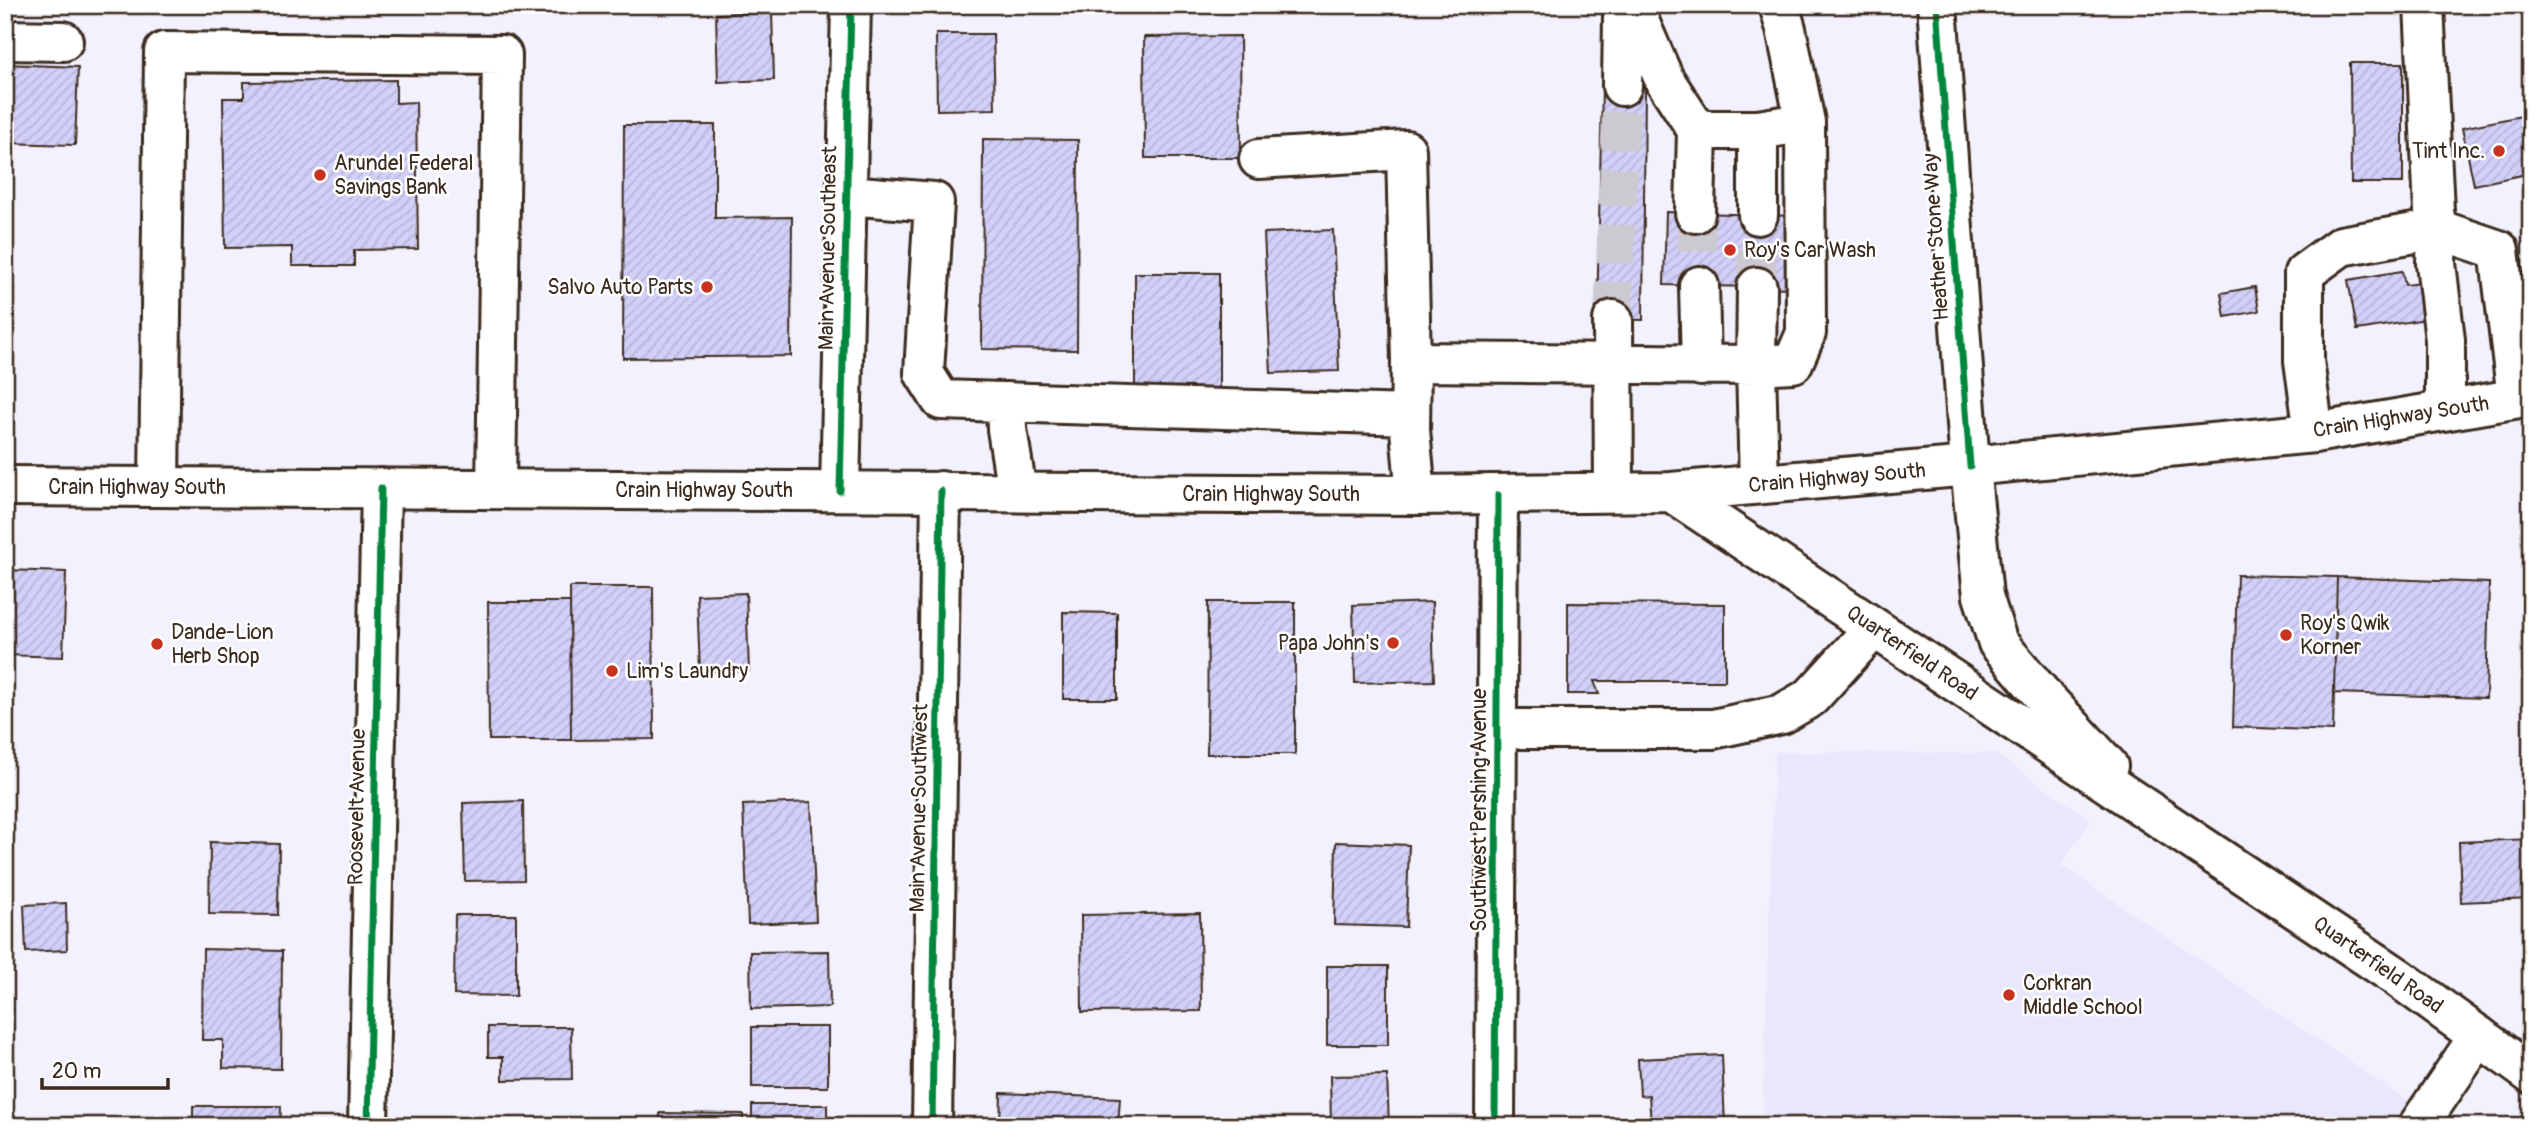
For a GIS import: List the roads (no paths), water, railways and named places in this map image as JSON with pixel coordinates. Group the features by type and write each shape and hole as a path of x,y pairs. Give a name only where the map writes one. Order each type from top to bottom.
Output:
{"main road":[{"name":"Main Avenue Southeast","path":"840,491 851,5"},
{"path":"1622,86 1623,16 1630,5"},
{"path":"1630,5 1664,79 1697,130 1695,213"},
{"path":"1410,362 1701,366 1793,363 1806,333 1804,122 1779,5"},
{"name":"Heather Stone Way","path":"1937,5 1970,466"},
{"path":"2424,5 2437,229 2435,263 2445,340 2445,410"},
{"path":"5,40 63,41"},
{"path":"159,487 164,52 502,55 496,489"},
{"path":"1697,130 1758,130 1804,122"},
{"path":"1758,130 1758,215"},
{"path":"1259,159 1406,150 1410,415 1416,495"},
{"path":"847,195 934,202 924,373 941,400 1410,415"},
{"path":"2314,433 2304,361 2304,273 2341,246 2437,229 2498,250 2524,397"},
{"path":"1699,286 1701,366"},
{"path":"1757,287 1759,485"},
{"path":"1613,320 1614,492"},
{"name":"Crain Highway South","path":"5,486 1416,495 1671,492 2314,433 2524,397"},
{"path":"1006,402 1007,429 1017,492"},
{"name":"Quarterfield Road","path":"1970,466 1983,596 1998,643 2044,697 2153,814"},
{"name":"Roosevelt Avenue","path":"368,1126 381,488"},
{"name":"Main Avenue Southwest","path":"932,1126 940,491"},
{"name":"Quarterfield Road","path":"1671,492 2396,976 2531,1073"},
{"name":"Southwest Pershing Avenue","path":"1495,1126 1498,495"},
{"path":"1497,729 1713,729 1782,714 1811,697 1874,628"},
{"path":"2418,1126 2479,1036"}],"tunnel":[{"path":"1613,320 1622,86"},
{"path":"1695,213 1699,286"},
{"path":"1757,287 1758,215"}],"place":[{"name":"Tint Inc.","path":"2499,151"},
{"name":"Arundel Federal Savings Bank","path":"320,175"},
{"name":"Roy's Car Wash","path":"1730,250"},
{"name":"Salvo Auto Parts","path":"707,287"},
{"name":"Roy's Qwik Korner","path":"2286,635"},
{"name":"Papa John's","path":"1393,643"},
{"name":"Dande-Lion Herb Shop","path":"157,644"},
{"name":"Lim's Laundry","path":"612,671"},
{"name":"Corkran Middle School","path":"2009,995"}]}
